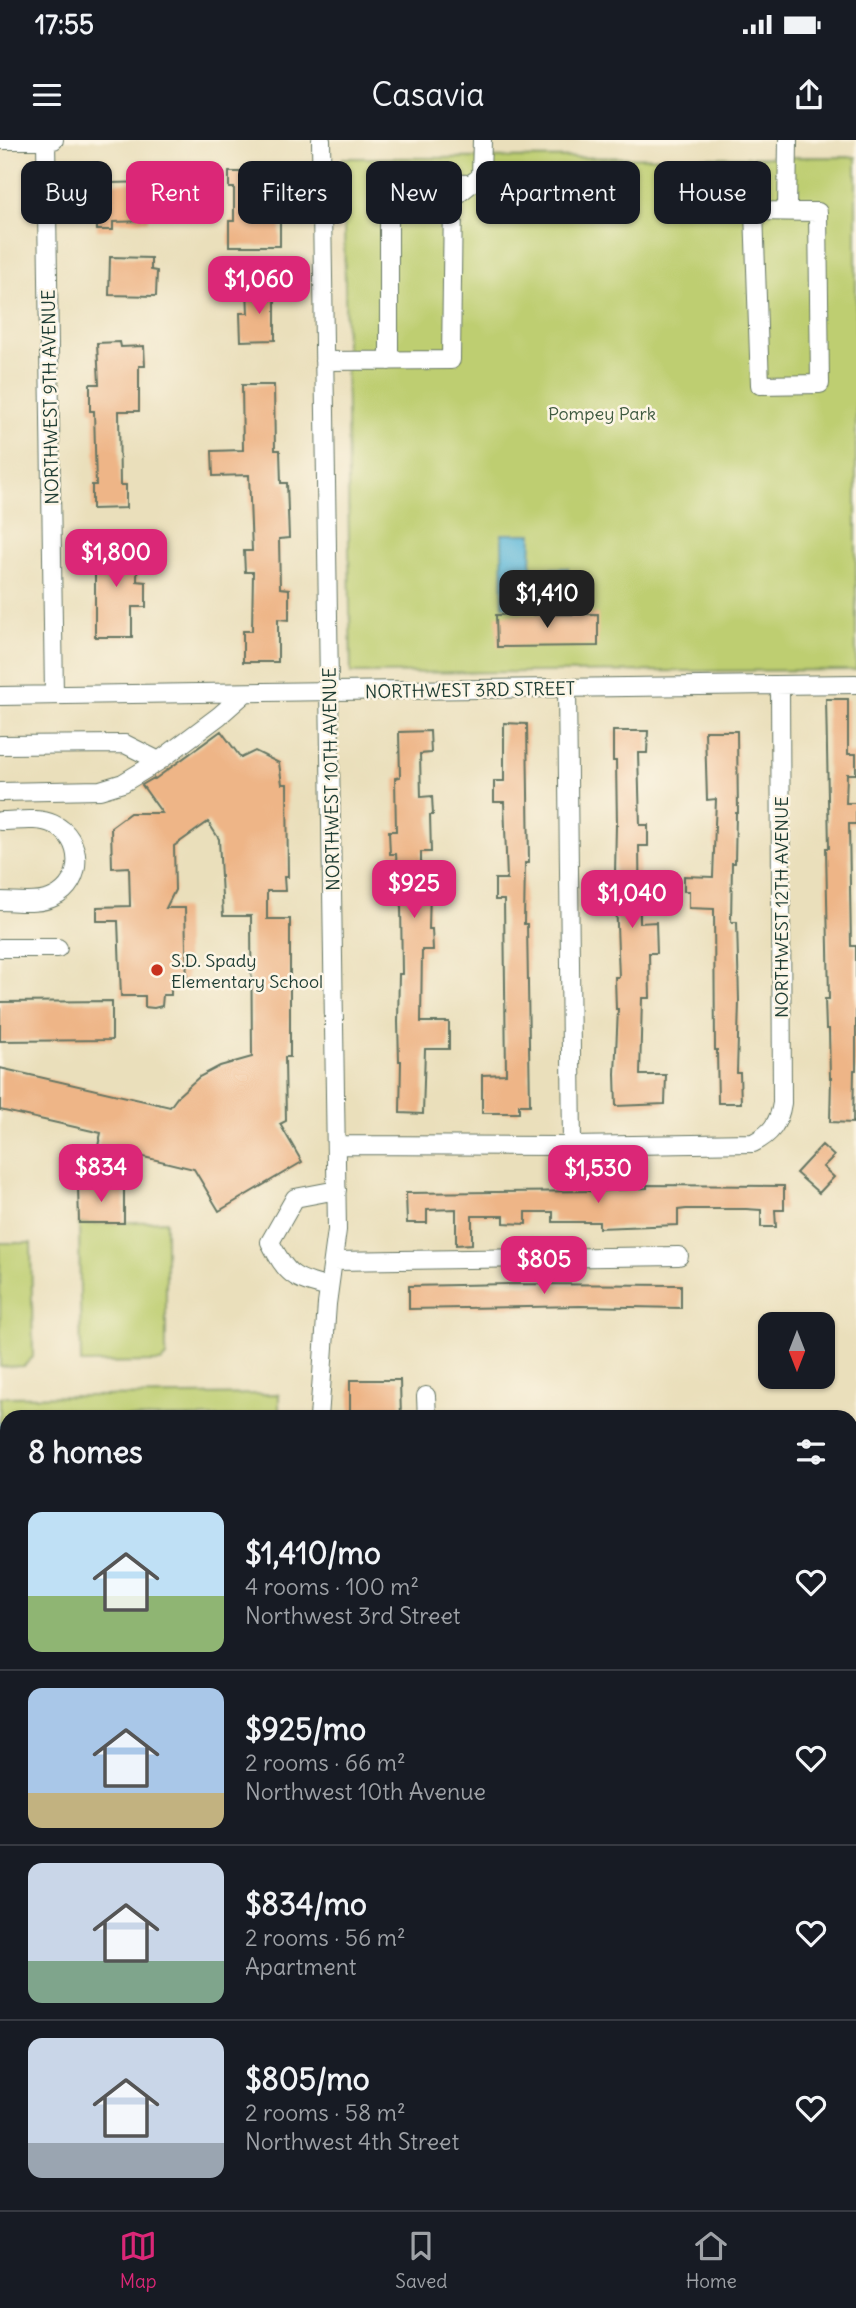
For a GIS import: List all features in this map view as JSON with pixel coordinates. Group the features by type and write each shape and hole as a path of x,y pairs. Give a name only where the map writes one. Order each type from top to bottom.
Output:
{"street":[{"path":"0,140 54,140"},
{"name":"NORTHWEST 9TH AVENUE","path":"46,140 54,695"},
{"name":"NORTHWEST 10TH AVENUE","path":"320,1410 329,1288 337,1230 321,140"},
{"path":"324,361 451,360 453,198 481,176 482,140"},
{"path":"787,211 788,140"},
{"path":"389,361 387,188 400,182 471,184"},
{"path":"754,211 787,211 818,212 820,384 760,385 754,211"},
{"name":"NORTHWEST 3RD STREET","path":"0,696 856,684"},
{"name":"NORTHWEST 12TH AVENUE","path":"572,1146 753,1143 774,1128 780,1116 780,685"},
{"path":"337,1145 572,1146 567,687"},
{"path":"0,792 100,790 123,783 159,761 244,694"},
{"path":"0,745 125,744 159,761"},
{"path":"0,821 43,821 55,825 66,832 73,843 77,868 72,880 54,897 41,901 0,901"},
{"path":"0,948 58,948"},
{"path":"329,1288 302,1281 292,1274 282,1266 270,1242 295,1198 337,1190"},
{"path":"334,1261 680,1256"},
{"path":"426,1396 427,1410"}],"green space":[{"name":"Pompey Park","path":"856,157 856,670 351,673 344,224 352,224 352,161 343,161 343,158"},
{"path":"166,1221 166,1357 161,1362 81,1363 79,1224"},
{"path":"0,1243 31,1243 33,1357 24,1366 0,1367"},
{"path":"279,1394 279,1410 0,1410 0,1397"}],"water":[{"path":"502,534 532,534 531,569 568,568 568,606 503,606"}],"building":[{"path":"229,172 238,172 238,224 280,224 280,246 229,246 229,221 234,221 234,188 229,188"},
{"path":"112,183 126,183 126,222 113,222 113,230 97,230 97,224 112,224"},
{"path":"110,257 151,258 151,270 157,271 156,296 109,295"},
{"path":"275,288 275,340 241,341 240,313 248,313 247,289"},
{"path":"120,342 121,347 144,346 145,366 139,366 139,411 119,411 120,485 126,485 126,508 92,509 92,485 96,485 94,411 90,411 90,384 99,384 97,343"},
{"path":"242,385 274,385 275,450 280,450 281,483 287,483 289,538 279,539 280,588 289,589 289,620 278,619 278,662 243,662 243,631 252,631 253,572 245,572 244,551 252,551 249,475 213,476 212,451 243,450"},
{"path":"92,544 138,545 137,581 146,582 146,607 132,607 132,637 95,637 95,567 92,567"},
{"path":"598,614 598,646 497,647 496,615"},
{"path":"826,699 848,699 848,754 856,754 856,774 847,774 846,803 856,803 856,824 849,824 851,946 856,946 856,1070 853,1123 830,1122 831,1078 825,999 829,999"},
{"path":"504,723 527,724 529,863 525,863 524,924 527,924 530,1105 519,1105 519,1113 482,1113 482,1075 506,1074 504,900 495,900 495,879 507,879 504,802 494,802 494,781 504,781"},
{"name":"S.D. Spady Elementary School","path":"221,731 241,758 255,751 279,763 282,784 287,784 288,877 284,877 285,891 267,891 267,919 290,919 290,1057 285,1057 286,1121 280,1124 302,1162 219,1211 194,1169 98,1146 101,1133 0,1110 0,1068 170,1107 199,1077 220,1066 252,1057 251,916 223,916 219,839 208,822 174,846 175,890 166,908 185,908 187,986 171,985 171,995 163,995 162,1006 154,1008 145,1007 145,996 121,996 118,921 97,921 97,907 130,906 129,867 112,868 111,827 130,813 162,813 142,785 155,779"},
{"path":"430,731 431,753 420,754 421,797 432,796 433,815 430,815 431,852 421,852 421,889 430,890 429,929 432,929 433,950 422,950 421,1022 449,1022 449,1049 425,1049 423,1114 400,1113 401,1061 398,1022 399,974 402,974 401,904 399,869 396,854 390,854 389,831 396,831 395,778 400,777 399,732"},
{"path":"613,731 648,731 647,753 638,753 640,825 648,825 648,846 639,846 640,923 656,922 657,953 649,953 650,998 642,998 640,1075 666,1075 665,1104 616,1106 618,1009 615,977 619,977 615,874 616,761 613,761"},
{"path":"705,731 737,731 738,813 735,863 732,863 731,922 737,922 737,1073 740,1073 741,1103 718,1103 714,909 689,908 689,891 684,891 684,876 713,877 716,799 707,800"},
{"path":"112,1001 112,1040 0,1041 0,1002"},
{"path":"822,1145 834,1156 823,1167 834,1177 819,1193 796,1173"},
{"path":"124,1185 124,1223 79,1223 78,1186"},
{"path":"647,1185 784,1186 784,1210 775,1210 776,1227 761,1227 761,1210 746,1209 678,1210 678,1225 599,1228 599,1222 553,1222 553,1212 526,1212 526,1224 504,1223 504,1216 472,1216 472,1244 456,1245 456,1209 427,1210 427,1223 407,1223 406,1193 598,1191 647,1188"},
{"path":"681,1285 681,1308 581,1306 409,1309 409,1286"},
{"path":"350,1380 400,1380 401,1410 350,1410"}],"place":[{"name":"S.D. Spady Elementary School","path":"157,970"}]}
